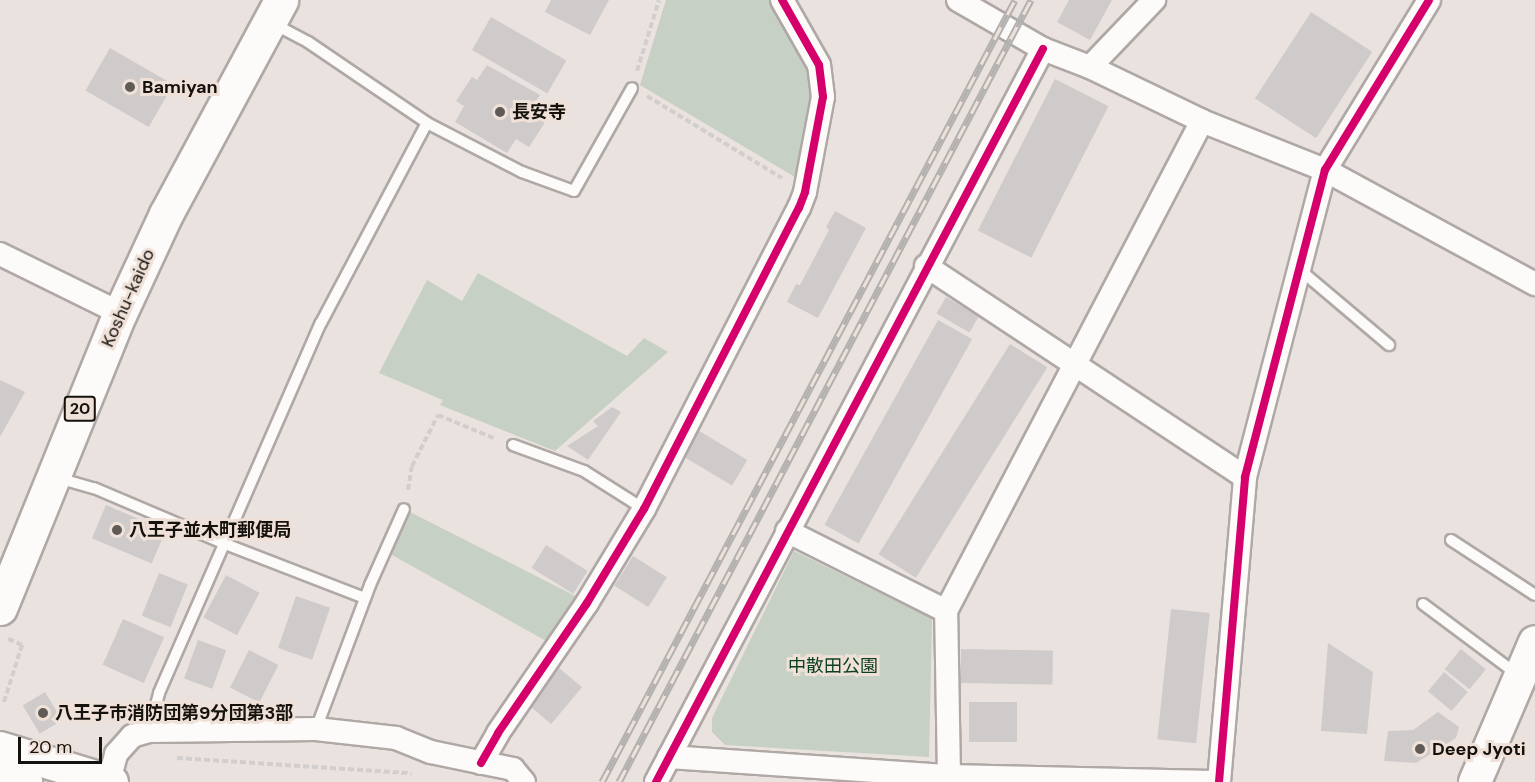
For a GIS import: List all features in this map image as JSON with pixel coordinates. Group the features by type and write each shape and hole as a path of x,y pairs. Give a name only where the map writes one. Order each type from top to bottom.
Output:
{"highway":[{"name":"Koshu-kaido","path":"0,608 120,313 166,214 275,11"}],"street":[{"path":"481,764 498,733 587,603 644,508 754,300 805,192 823,97 819,65 782,0"},
{"path":"957,0 1043,49 1090,67 1202,121 1325,170 1535,284"},
{"path":"1090,67 1154,0"},
{"path":"1219,782 1245,477 1325,170 1429,0"},
{"path":"656,782 926,266 1043,49"},
{"path":"949,776 946,611 1202,121"},
{"path":"0,254 120,313"},
{"path":"926,266 1245,477"},
{"path":"787,531 946,611"},
{"path":"1475,782 1535,642"},
{"path":"0,748 110,782 116,754 132,736 149,731 316,729 396,738 431,752 513,769 524,782"},
{"path":"669,757 949,776 1213,782"},
{"path":"0,772 26,782"}],"lane":[{"path":"275,11 308,42 427,123 522,172 574,191 632,88"},
{"path":"149,731 159,693 321,323 427,123"},
{"path":"1299,269 1389,345"},
{"path":"513,445 584,471 644,508"},
{"path":"53,477 94,488 225,544 365,598"},
{"path":"316,729 365,598 404,509"},
{"path":"1451,540 1535,595"},
{"path":"1423,604 1520,677"}],"path":[{"path":"659,0 632,88 805,192"},
{"path":"404,509 412,466 438,415 513,445"},
{"path":"0,636 22,645 4,702"},
{"path":"174,758 416,774"}],"green space":[{"path":"666,0 770,0 809,70 811,103 807,140 795,177 640,85"},
{"path":"478,273 627,356 644,338 668,352 555,451 440,405 443,400 379,373 427,280 462,301"},
{"path":"404,509 589,603 557,647 385,551"},
{"name":"中散田公園","path":"794,551 932,619 929,757 725,745 712,732 712,718"}],"building":[{"path":"551,0 609,0 590,35 545,12"},
{"path":"1069,0 1112,0 1090,40 1057,22"},
{"path":"1311,12 1372,52 1316,138 1255,98"},
{"path":"491,17 566,60 547,93 472,50"},
{"name":"Bamiyan","path":"110,48 173,84 149,127 86,90"},
{"name":"長安寺","path":"487,65 540,95 532,107 548,118 529,147 516,139 507,153 455,122 464,106 456,101 472,77 477,80"},
{"path":"1055,79 1108,106 1031,258 978,230"},
{"path":"835,211 866,228 818,318 787,302 796,284 800,285 829,230 826,227"},
{"path":"946,297 979,316 969,332 936,313"},
{"path":"938,320 972,339 859,544 825,525"},
{"path":"1010,344 1047,367 916,578 879,554"},
{"path":"0,380 25,392 0,437"},
{"path":"612,407 621,412 588,460 567,446 598,426 593,421"},
{"path":"696,429 747,460 732,486 681,455"},
{"path":"106,505 166,530 152,564 92,538"},
{"path":"546,545 588,571 573,594 532,568"},
{"path":"633,556 667,577 648,607 614,586"},
{"path":"159,573 188,585 171,627 142,616"},
{"path":"226,575 260,593 237,635 203,617"},
{"path":"296,596 330,608 312,660 278,648"},
{"path":"1171,609 1210,613 1196,743 1157,739"},
{"path":"123,619 164,637 144,683 103,665"},
{"path":"198,640 226,650 212,689 184,679"},
{"path":"1328,643 1373,672 1367,734 1321,731"},
{"path":"961,649 1053,651 1052,685 960,683"},
{"path":"1461,649 1486,669 1470,689 1445,669"},
{"path":"249,650 278,665 259,702 230,687"},
{"path":"559,668 582,687 551,724 528,705"},
{"path":"1444,672 1468,692 1452,711 1428,691"},
{"name":"八王子市消防団第9分団第3部","path":"45,692 62,720 40,734 23,705"},
{"path":"969,702 1017,702 1017,742 969,742"},
{"path":"1438,712 1459,727 1456,738 1416,763 1384,761 1388,731 1413,730"}],"railway":[{"path":"602,782 1015,0"},
{"path":"619,782 1031,0"}],"cycle path":[{"path":"481,763 498,733 587,603 644,509 799,208 805,192 823,97 819,65 782,0"},
{"path":"1219,782 1245,477 1325,170 1429,0"},
{"path":"656,782 1043,49"}],"place":[{"name":"Bamiyan","path":"130,87"},
{"name":"長安寺","path":"500,112"},
{"name":"八王子並木町郵便局","path":"117,530"},
{"name":"八王子市消防団第9分団第3部","path":"43,713"},
{"name":"Deep Jyoti","path":"1420,749"}]}
